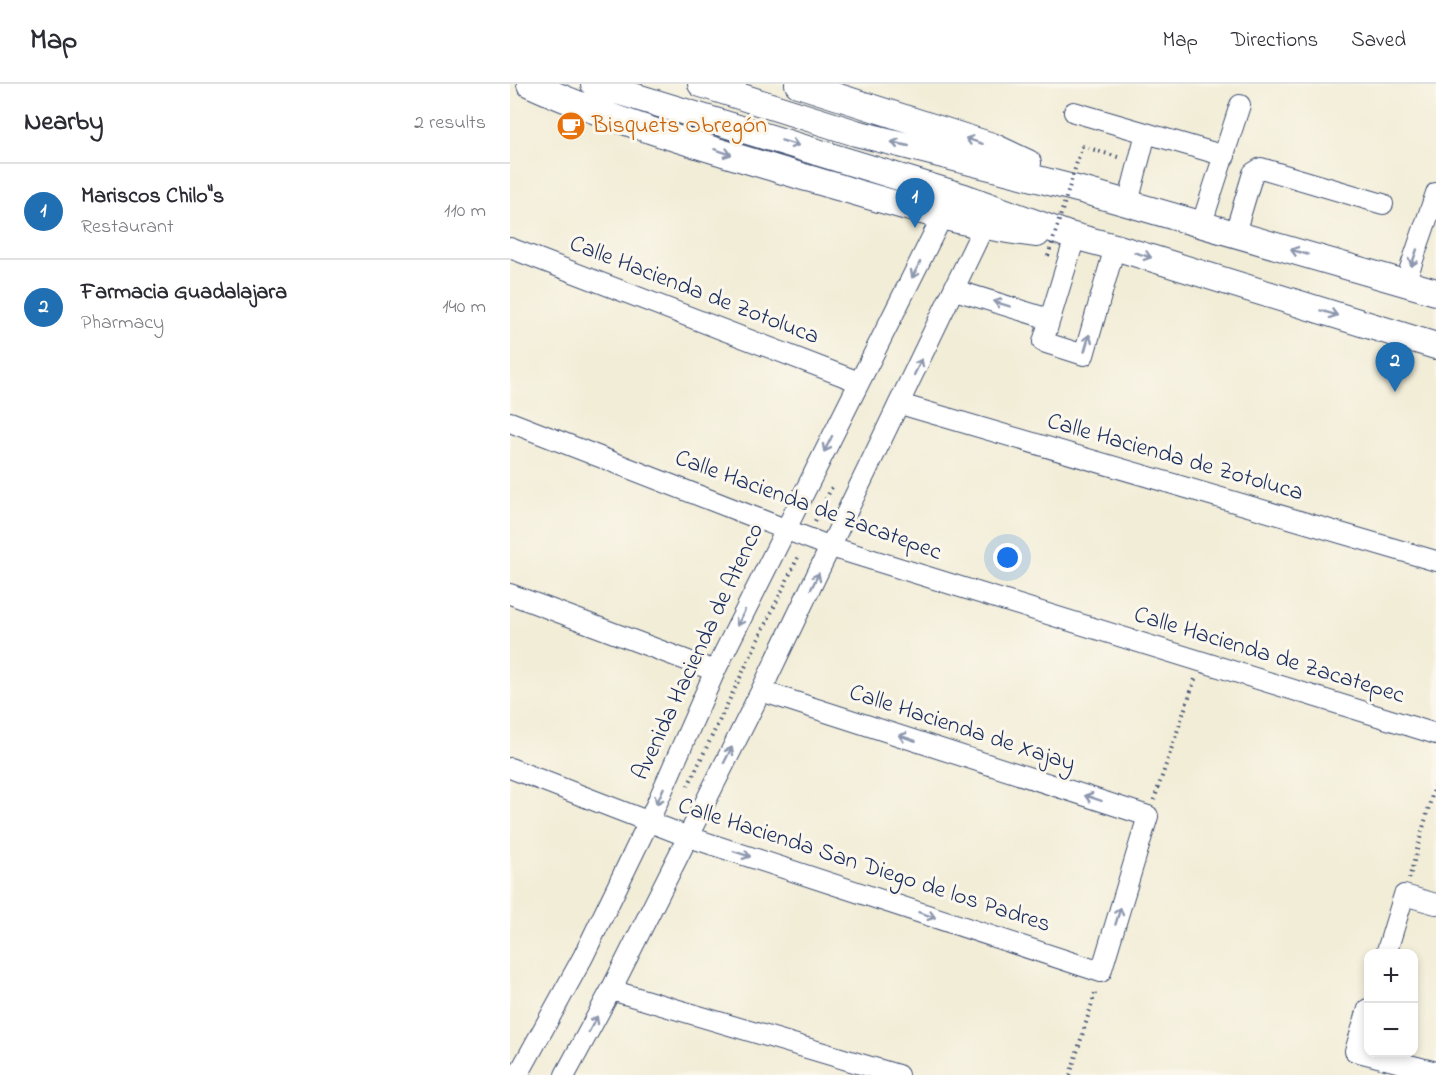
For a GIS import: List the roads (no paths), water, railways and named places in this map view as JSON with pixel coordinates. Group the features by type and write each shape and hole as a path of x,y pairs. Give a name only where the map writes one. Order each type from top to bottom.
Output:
{"main road":[{"path":"530,84 595,111 758,163 942,217 983,228 1074,237"},
{"path":"594,84 964,197 1074,237 1115,247 1436,346"},
{"path":"701,84 856,133 978,162 1202,223 1436,292"},
{"path":"798,84 992,146 1085,191"}],"street":[{"path":"1202,223 1240,105"},
{"path":"1074,112 1225,156"},
{"path":"1128,203 1146,133"},
{"path":"1235,233 1253,173 1261,168 1383,204"},
{"path":"1405,283 1436,194"},
{"name":"Avenida Hacienda de Atenco","path":"518,1075 583,957 649,821 715,671 942,217"},
{"path":"565,1075 611,990 686,836 761,691 983,228"},
{"path":"1074,237 1043,342 1084,355 1115,247"},
{"name":"Calle Hacienda de Zotoluca","path":"510,248 859,382"},
{"path":"955,290 1049,319"},
{"name":"Calle Hacienda de Zotoluca","path":"900,404 1436,561"},
{"name":"Calle Hacienda de Zacatepec","path":"510,422 831,547 1436,734"},
{"path":"510,594 715,671"},
{"name":"Calle Hacienda de Xajay","path":"761,691 1148,816 1101,972"},
{"name":"Calle Hacienda San Diego de los Padres","path":"510,768 686,836 1101,972"},
{"path":"1388,949 1404,895 1436,904"},
{"path":"611,990 898,1075"},
{"path":"1364,1022 1355,1051 1364,1053"},
{"path":"1378,1057 1436,1072"}],"place":[{"name":"Bisquets Obregón","path":"571,126"},
{"name":"Mariscos Chilo\"s","path":"915,228"},
{"name":"Farmacia Guadalajara","path":"1395,392"}]}
